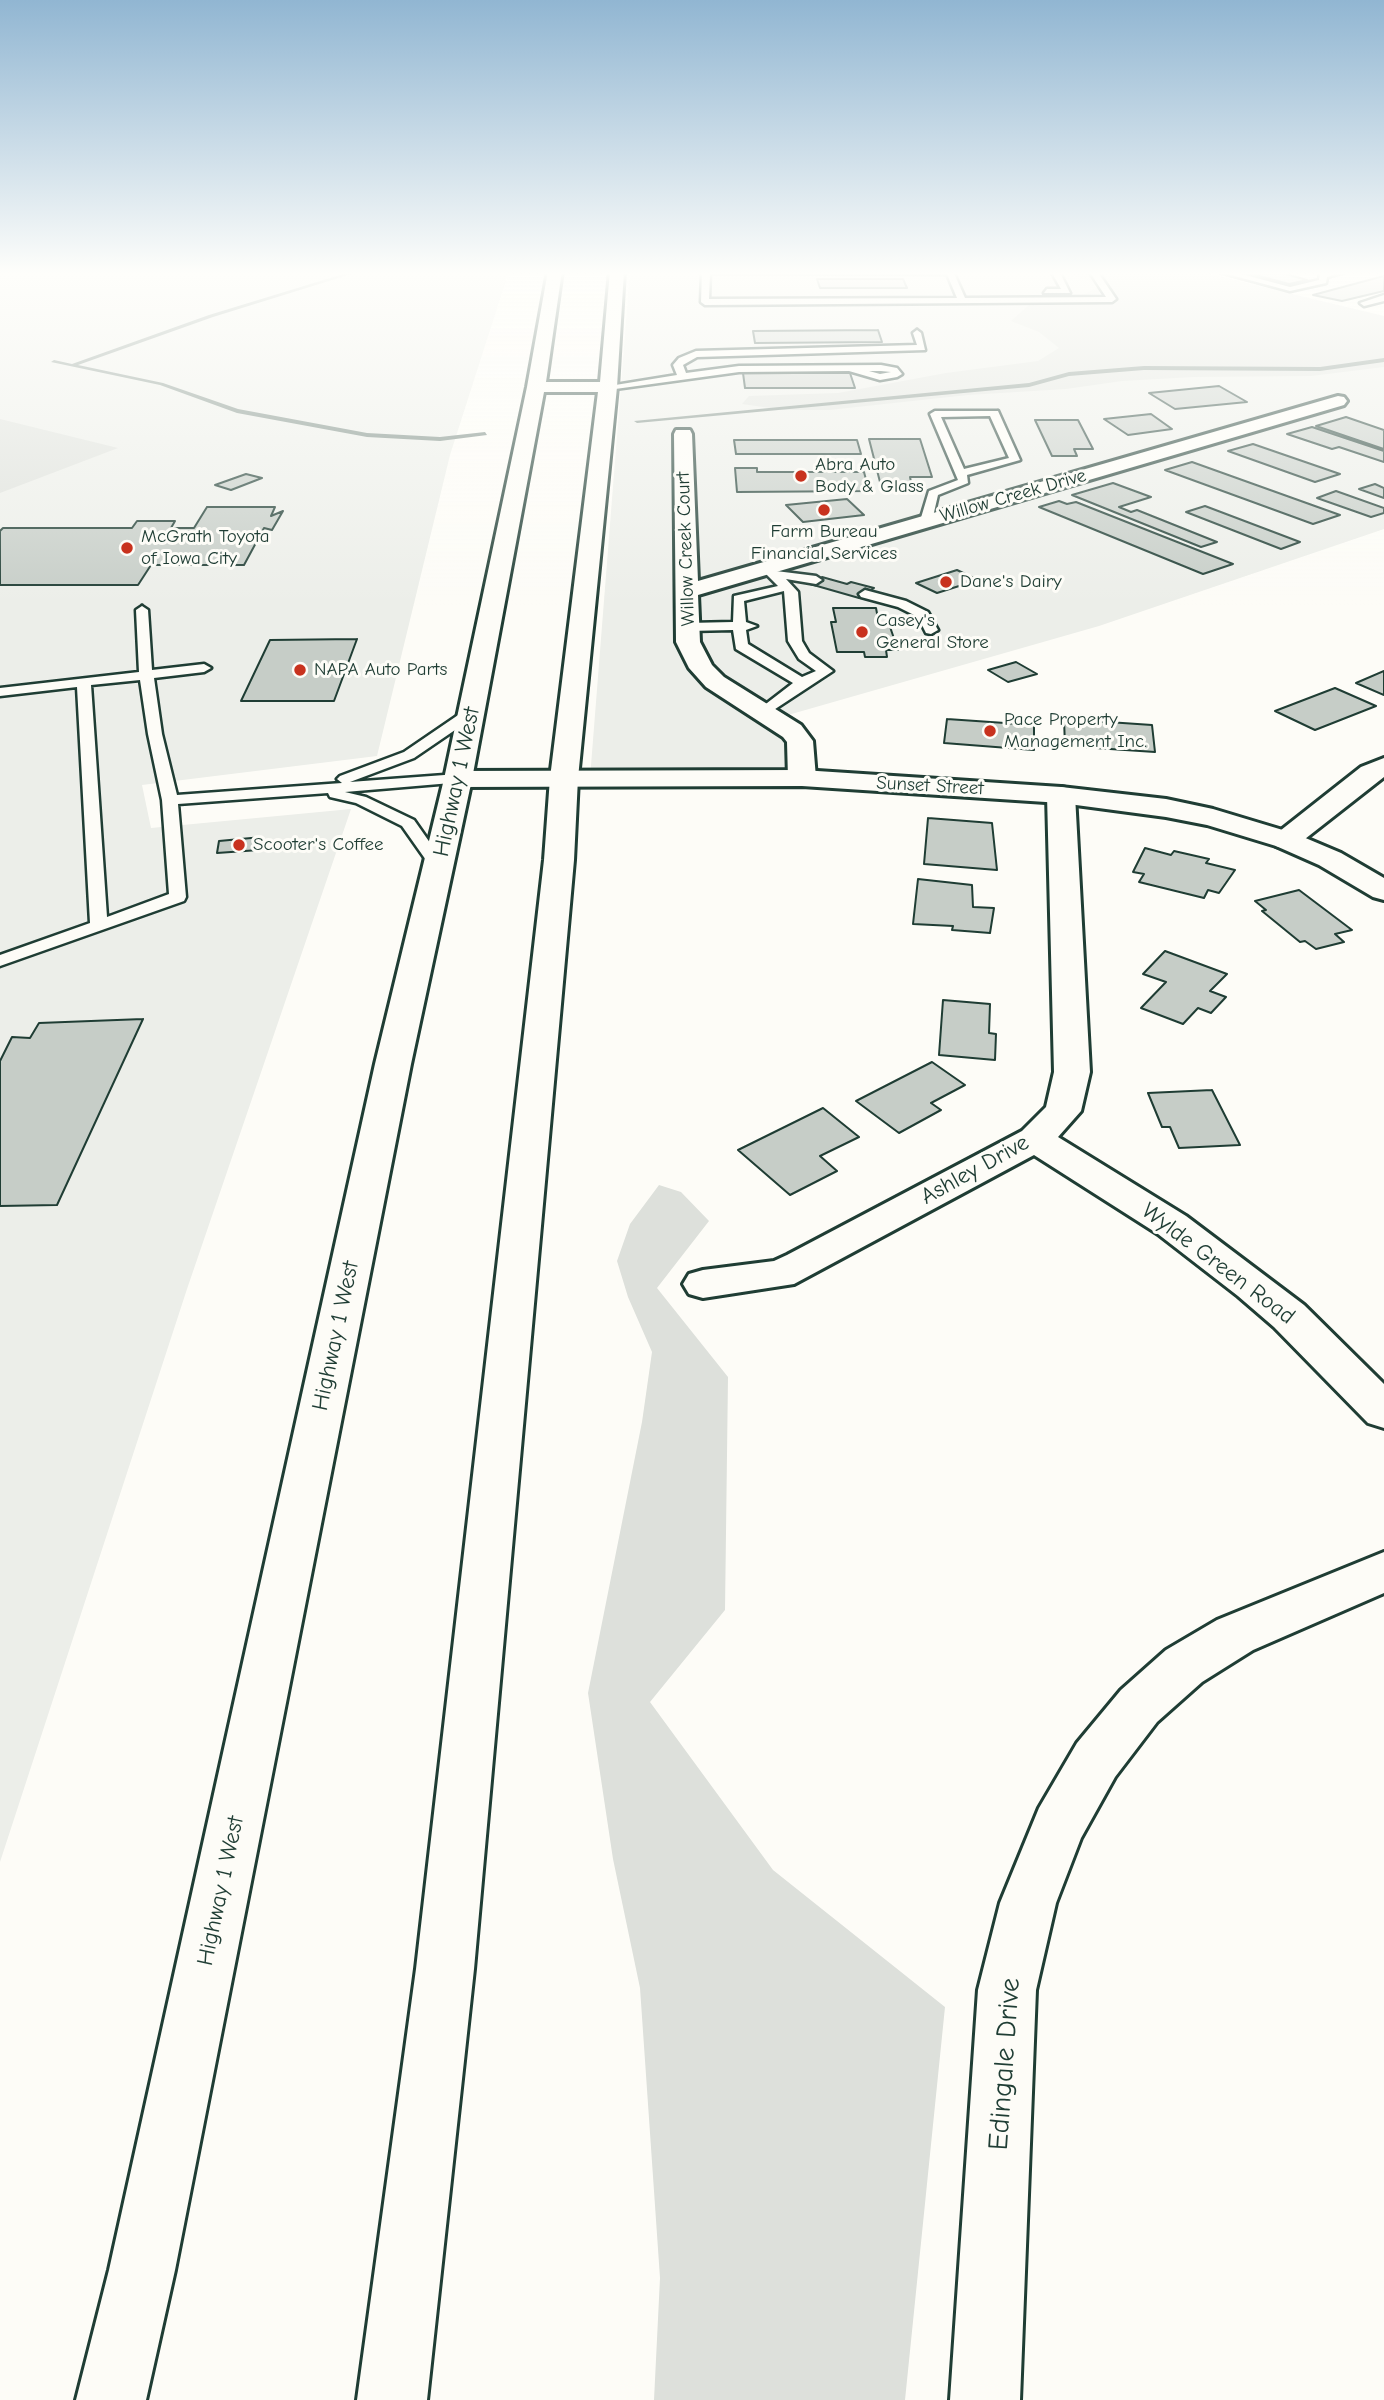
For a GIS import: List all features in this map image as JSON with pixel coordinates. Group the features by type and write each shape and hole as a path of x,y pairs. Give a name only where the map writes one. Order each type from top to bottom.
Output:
{"main road":[{"name":"Highway 1 West","path":"111,2400 142,2270 393,1064 458,779 537,383"},
{"path":"392,2400 445,1969 559,860 564,778 608,383"},
{"path":"536,387 608,387"},
{"name":"Willow Creek Drive","path":"688,591 770,571 926,521 1338,401"},
{"name":"Willow Creek Court","path":"683,434 688,642 701,668 736,697 792,731 800,741 802,778"},
{"path":"1286,840 1371,773 1384,766"},
{"name":"Sunset Street","path":"458,779 802,778 1061,795 1178,810 1286,840 1330,859 1384,891"},
{"name":"Ashley Drive","path":"703,1284 780,1274 801,1265 1035,1139 1063,1111 1072,1072 1061,795"},
{"name":"Wylde Green Road","path":"1035,1139 1172,1225 1252,1286 1289,1316 1384,1411"},
{"name":"Edingale Drive","path":"985,2400 1007,1990 1028,1903 1058,1826 1096,1760 1139,1706 1184,1666 1235,1635 1384,1572"}],"lane":[{"path":"608,387 641,383"},
{"path":"926,521 933,493 964,481 935,414 994,414 1015,460 961,473"},
{"path":"770,571 816,580"},
{"path":"763,713 802,682 825,671 804,656 795,640 793,595 770,571"},
{"path":"787,587 738,599 745,626 741,646 802,682"},
{"path":"865,594 902,604 923,615 931,630"},
{"path":"0,961 178,897 170,800 155,734 143,653 142,610"},
{"path":"688,627 745,626"},
{"path":"0,692 204,668"},
{"path":"84,682 99,926"},
{"path":"313,789 409,755 472,712"},
{"path":"170,800 458,779"},
{"path":"313,789 361,800 408,823 439,867"}],"shaded area":[{"path":"0,383 473,383 450,455 377,756 142,785 151,828 351,809 187,1289 0,1862"},
{"path":"621,383 1384,383 1384,529 1099,626 774,719 792,731 802,778 590,778"},
{"path":"892,383 1108,383 829,410 784,410 742,404 749,396 838,393"},
{"path":"0,419 118,448 0,493"},
{"path":"659,1185 681,1192 709,1221 657,1288 728,1377 725,1610 650,1702 773,1870 945,2007 905,2400 654,2400 660,2278 640,1988 613,1859 588,1693 642,1422 652,1352 628,1297 617,1261 630,1224"}],"building":[{"path":"744,383 853,383 855,388 745,388"},
{"path":"1219,386 1247,402 1175,409 1149,393"},
{"path":"1151,414 1172,429 1128,435 1104,419"},
{"path":"1346,417 1384,430 1384,449 1316,426"},
{"path":"1035,420 1078,420 1093,449 1074,449 1077,456 1052,456"},
{"path":"1312,427 1384,451 1384,462 1287,434"},
{"path":"869,439 920,439 932,477 910,477 911,482 880,482"},
{"path":"734,440 857,440 861,454 736,454"},
{"path":"1253,444 1340,474 1315,482 1228,451"},
{"path":"1192,462 1340,515 1313,524 1165,470"},
{"name":"Abra Auto Body & Glass","path":"735,468 757,468 757,472 864,472 869,491 737,492"},
{"path":"246,474 262,478 231,490 215,485"},
{"path":"1113,483 1151,497 1119,507 1131,512 1137,510 1217,542 1201,547 1072,495"},
{"path":"1375,484 1384,488 1384,498 1359,489"},
{"path":"1336,491 1384,508 1384,513 1371,517 1317,498"},
{"name":"Farm Bureau Financial Services","path":"847,499 864,515 803,522 786,505"},
{"path":"1059,501 1067,504 1076,502 1233,564 1203,574 1039,507"},
{"path":"1205,506 1300,542 1281,549 1186,512"},
{"name":"McGrath Toyota of Iowa City","path":"207,507 275,507 271,516 283,511 272,530 264,528 244,565 151,565 138,585 0,585 0,531 3,528 132,528 137,521 175,521 171,528 194,528"},
{"name":"Dane's Dairy","path":"957,570 978,580 937,593 916,583"},
{"path":"822,577 874,588 859,598 810,584"},
{"name":"Casey's General Store","path":"833,608 876,608 879,624 889,624 898,650 886,650 887,657 865,657 864,652 837,652 831,622 836,622"},
{"name":"NAPA Auto Parts","path":"357,639 334,701 241,701 270,640"},
{"path":"1016,662 1037,674 1008,682 988,670"},
{"path":"1384,671 1384,695 1356,683"},
{"path":"1335,688 1376,706 1315,730 1275,711"},
{"name":"Pace Property Management Inc.","path":"947,719 1034,725 1034,750 944,743"},
{"path":"1064,719 1152,725 1155,752 1065,746"},
{"path":"928,818 992,823 997,870 924,864"},
{"name":"Scooter's Coffee","path":"262,837 259,850 217,853 219,841"},
{"path":"1145,848 1171,855 1174,851 1209,859 1206,863 1235,870 1219,893 1208,890 1204,898 1139,882 1144,874 1133,872"},
{"path":"918,879 972,885 973,907 994,908 990,933 952,930 953,926 913,924"},
{"path":"1299,890 1352,930 1335,934 1344,942 1316,949 1305,941 1300,942 1262,911 1266,910 1255,901"},
{"path":"1165,951 1227,974 1210,991 1226,997 1211,1013 1198,1008 1183,1024 1141,1008 1166,982 1143,974"},
{"path":"943,1000 990,1004 989,1033 996,1034 995,1060 939,1055"},
{"path":"143,1019 57,1205 0,1206 0,1061 12,1037 30,1038 39,1023"},
{"path":"932,1062 965,1085 931,1103 941,1110 899,1133 856,1101"},
{"path":"1212,1090 1240,1145 1179,1148 1170,1127 1162,1127 1148,1093"},
{"path":"823,1108 859,1137 820,1156 837,1171 790,1195 738,1150"}],"waterway":[{"path":"156,383 237,411 367,435 440,439 485,434"},
{"path":"637,421 1036,383"}],"place":[{"name":"Abra Auto Body & Glass","path":"801,476"},
{"name":"Farm Bureau Financial Services","path":"824,510"},
{"name":"McGrath Toyota of Iowa City","path":"127,548"},
{"name":"Dane's Dairy","path":"946,582"},
{"name":"Casey's General Store","path":"862,632"},
{"name":"NAPA Auto Parts","path":"300,670"},
{"name":"Pace Property Management Inc.","path":"990,731"},
{"name":"Scooter's Coffee","path":"239,845"}]}
